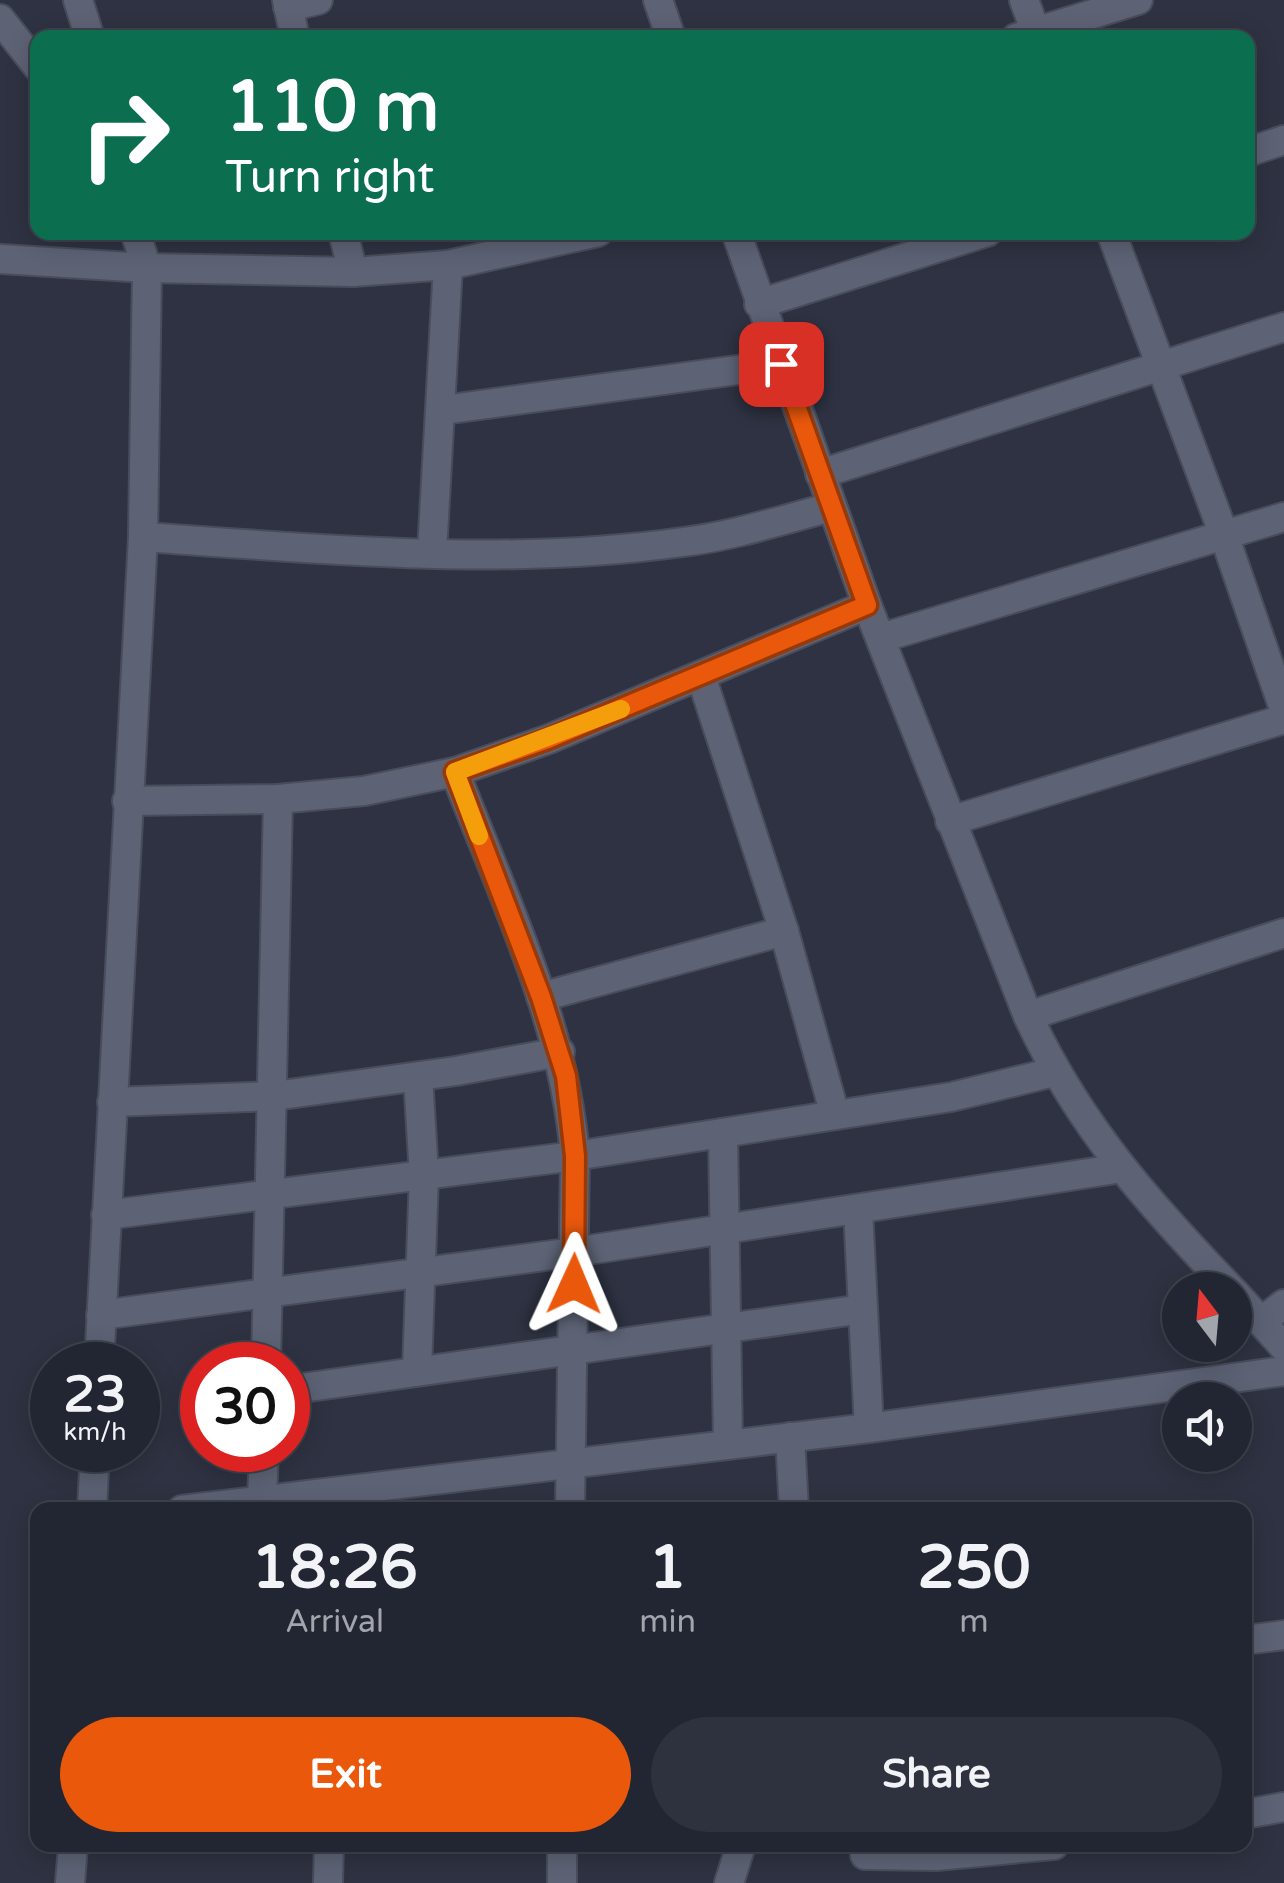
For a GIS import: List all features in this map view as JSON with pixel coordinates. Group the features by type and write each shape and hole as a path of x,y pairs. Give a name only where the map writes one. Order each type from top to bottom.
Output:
{"street":[{"path":"78,0 87,30"},
{"path":"293,30 288,3 318,0"},
{"path":"658,0 668,30"},
{"path":"1024,0 1029,30"},
{"path":"1045,30 1138,0"},
{"path":"0,19 30,57"},
{"path":"1255,150 1284,140"},
{"path":"100,1342 143,538 147,268 138,240"},
{"path":"345,240 353,272"},
{"path":"0,259 147,268 353,272 448,265 562,240"},
{"path":"739,240 867,605 1028,1016 1054,1072 1086,1124 1154,1210 1214,1272"},
{"path":"760,304 962,240"},
{"path":"1114,240 1284,709"},
{"path":"432,553 443,410 448,265"},
{"path":"820,474 1284,327"},
{"path":"443,410 781,364"},
{"path":"143,538 524,554 688,542 831,506"},
{"path":"881,638 1284,517"},
{"path":"127,801 278,799 364,791 455,772 548,739 867,605"},
{"path":"701,676 784,932 835,1115"},
{"path":"950,820 1284,718"},
{"path":"455,772 541,997 560,1052 570,1104 575,1156 570,1502"},
{"path":"267,1342 278,799"},
{"path":"541,997 784,932"},
{"path":"1028,1016 1284,933"},
{"path":"112,1102 274,1096 418,1077 560,1052"},
{"path":"106,1214 575,1156 951,1096 1054,1072"},
{"path":"417,1370 424,1174 418,1077"},
{"path":"723,1133 728,1444"},
{"path":"101,1315 575,1252 1122,1168"},
{"path":"858,1208 869,1428"},
{"path":"310,1387 863,1309"},
{"path":"1273,1312 1284,1347"},
{"path":"246,1502 341,1500 571,1462 869,1428 1284,1371"},
{"path":"790,1437 794,1502"},
{"path":"92,1502 93,1472"},
{"path":"262,1500 263,1472"},
{"path":"1252,1639 1284,1635"},
{"path":"1252,1813 1284,1807"},
{"path":"70,1883 72,1852"},
{"path":"328,1883 329,1852"},
{"path":"562,1852 562,1883"},
{"path":"729,1883 739,1852"},
{"path":"864,1861 979,1852"}],"slow traffic":[{"path":"479,836 455,772 621,709"}],"route":[{"path":"574,1284 575,1156 566,1076 541,997 455,772 548,739 867,605 781,364"}]}
